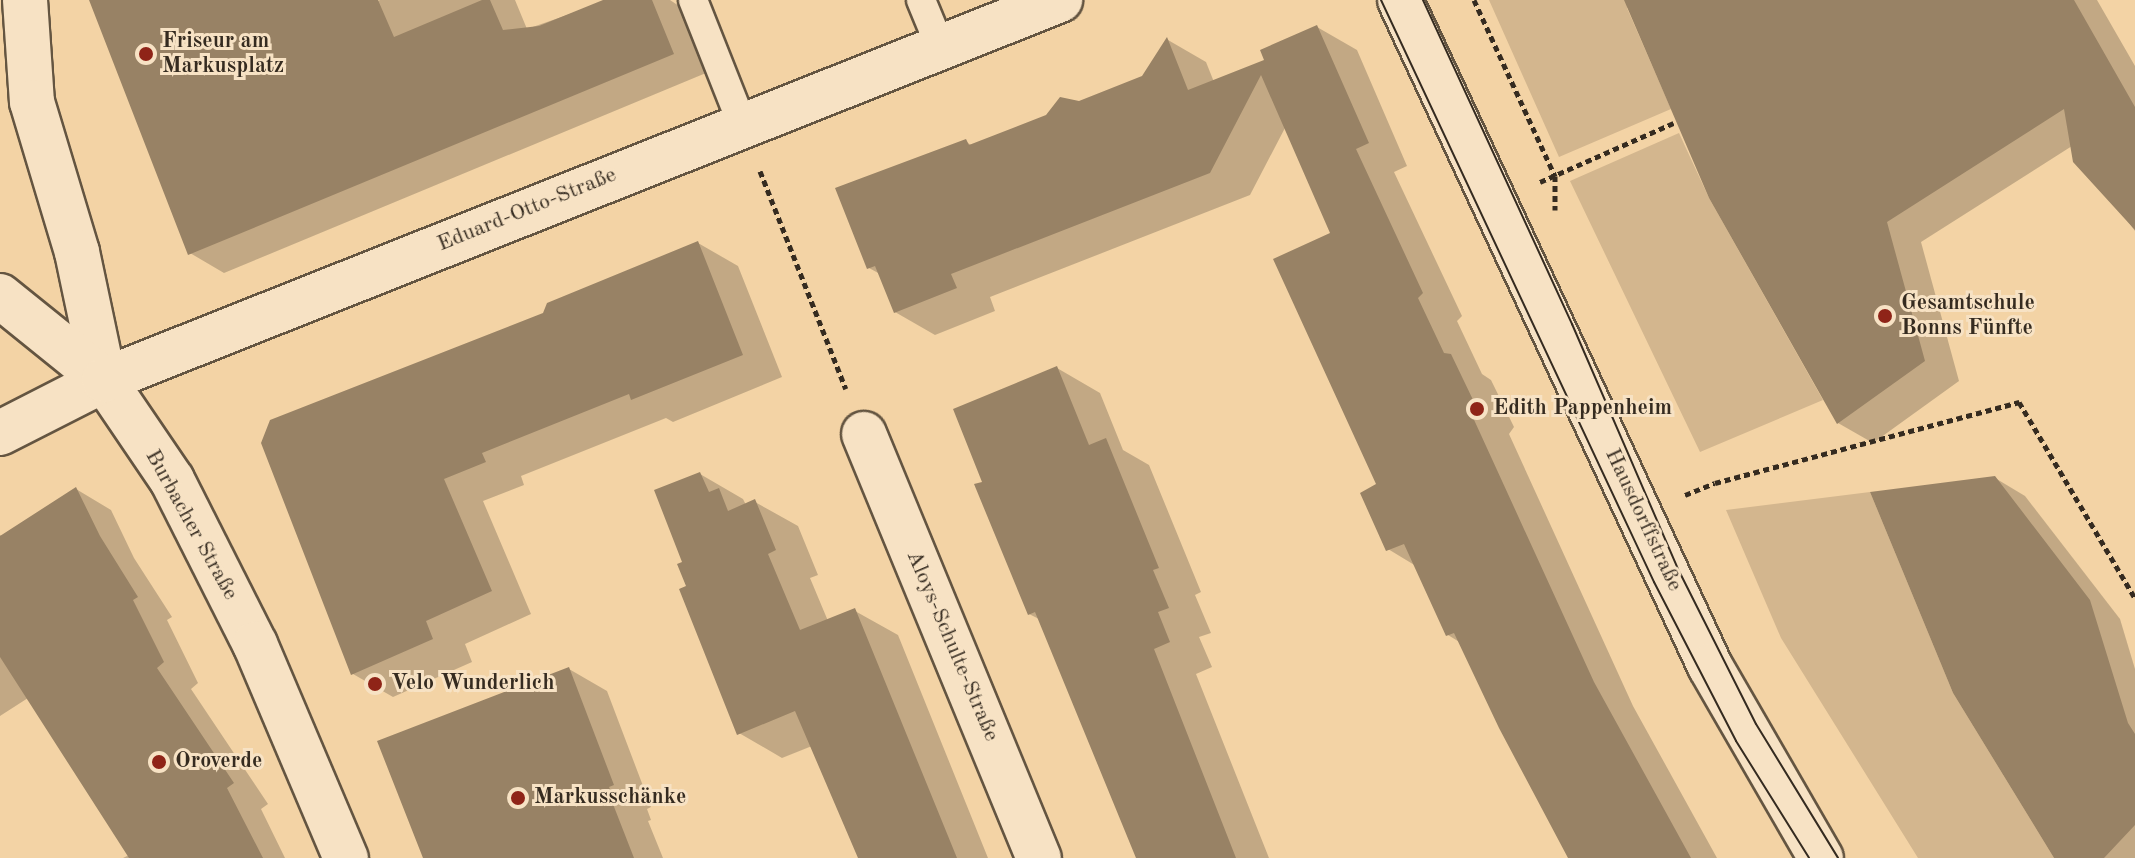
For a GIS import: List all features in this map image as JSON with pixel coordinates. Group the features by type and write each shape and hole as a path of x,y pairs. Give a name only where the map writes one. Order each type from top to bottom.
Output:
{"street":[{"name":"Burbacher Straße","path":"25,0 32,102 77,252 104,380 172,480 249,631 346,858"},
{"name":"Eduard-Otto-Straße","path":"0,433 104,380 1060,0"},
{"name":"Hausdorffstraße","path":"1400,0 1710,666 1821,858"},
{"path":"0,296 104,380"},
{"name":"Aloys-Schulte-Straße","path":"864,434 1039,858"}],"lane":[{"path":"693,0 742,124"},
{"path":"921,0 940,46"}],"path":[{"path":"1474,0 1555,176 1674,123"},
{"path":"742,124 864,434"},
{"path":"1640,512 1715,483 2019,402 2135,598"}],"shaded area":[{"path":"1489,0 1649,0 1627,8 1671,109 1559,157"},
{"path":"1679,133 1709,198 1823,400 1700,452 1570,181"},
{"path":"1870,492 1953,693 2054,858 1918,858 1781,638 1726,510"}],"building":[{"path":"89,0 378,0 394,37 482,0 490,0 503,30 539,26 603,0 652,0 674,54 188,255"},
{"path":"1624,0 2074,0 2135,107 2135,230 2073,162 2064,109 1887,222 1925,361 1837,424 1709,198"},
{"path":"1317,25 1369,143 1356,149 1423,293 1418,298 1444,353 1451,354 1475,404 1470,411 1594,682 1691,858 1568,858 1499,728 1454,633 1446,636 1404,544 1386,551 1360,493 1376,484 1273,259 1330,233 1261,75 1210,173 951,274 957,288 894,313 875,266 867,269 835,188 966,139 969,145 1046,115 1060,97 1079,101 1142,76 1167,37 1188,90 1264,60 1260,50"},
{"path":"698,241 743,355 631,400 629,394 482,453 486,462 444,479 492,591 426,621 433,639 351,675 261,443 270,420 543,313 547,303"},
{"path":"1057,366 1089,445 1106,438 1159,568 1153,570 1169,608 1158,612 1170,642 1154,649 1236,858 1136,858 1035,612 1028,615 974,484 982,482 953,409"},
{"path":"700,472 709,492 719,488 728,511 755,499 776,550 768,554 800,630 855,608 957,858 858,858 795,711 737,735 679,589 686,586 677,564 682,562 654,490"},
{"path":"1995,476 2090,600 2128,723 2135,734 2135,825 2104,858 2054,858 1953,693 1870,492"},
{"path":"76,487 100,536 138,597 133,600 164,662 157,668 234,783 227,788 263,858 129,858 0,657 0,536"},
{"path":"569,667 614,785 609,787 614,798 611,799 634,858 423,858 377,741"}],"tram line":[{"path":"1381,0 1654,582 1736,741 1809,858"},
{"path":"1423,0 1572,324 1679,571 1756,724 1838,858"}],"place":[{"name":"Friseur am Markusplatz","path":"146,54"},
{"name":"Gesamtschule Bonns Fünfte","path":"1885,316"},
{"name":"Edith Pappenheim","path":"1477,409"},
{"name":"Velo Wunderlich","path":"375,684"},
{"name":"Oroverde","path":"159,762"},
{"name":"Markusschänke","path":"518,798"}]}
